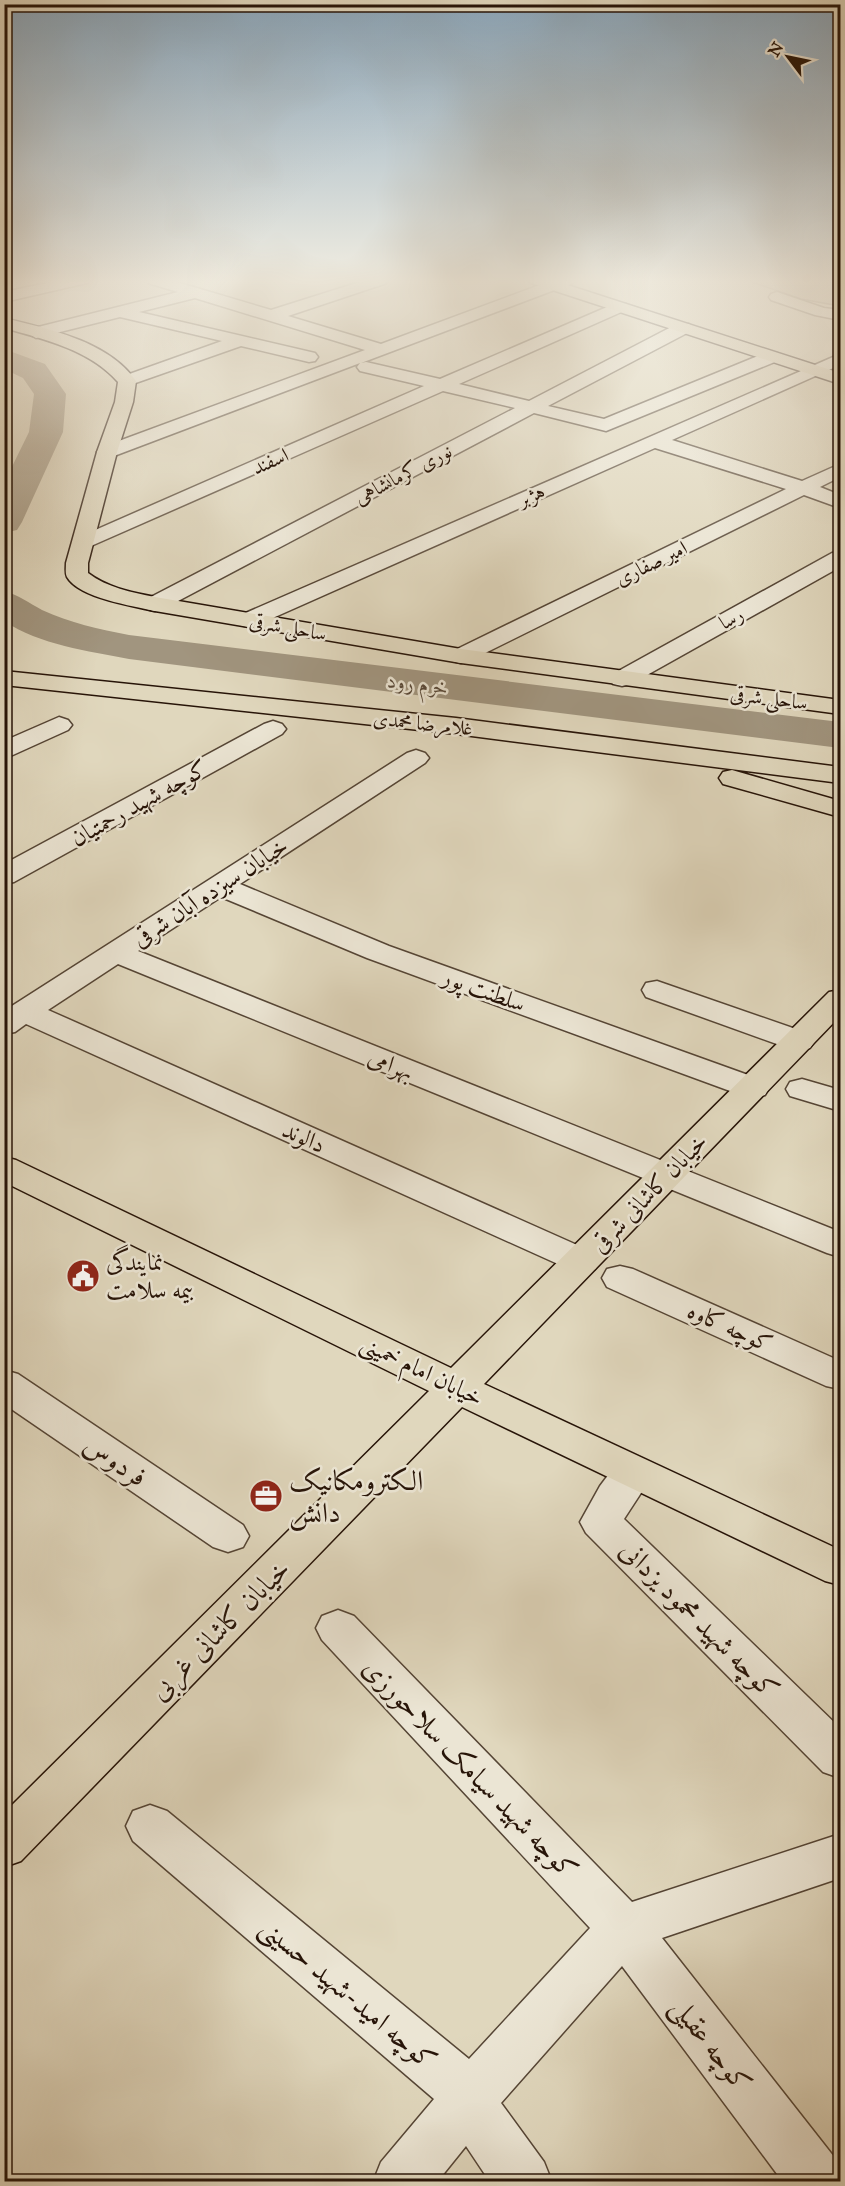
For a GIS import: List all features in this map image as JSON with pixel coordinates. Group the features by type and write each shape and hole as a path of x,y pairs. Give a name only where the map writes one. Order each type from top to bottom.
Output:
{"main road":[{"name":"ساحلی شرقی","path":"127,382 124,402 107,452 77,563 77,575 89,586 114,595 155,604 461,656 840,707"},
{"name":"غلامرضا محمدی","path":"4,678 456,726 840,775"},
{"path":"710,690 765,685 840,694"},
{"path":"633,749 840,809"},
{"name":"خیابان کاشانی شرقی","path":"458,1387 840,999"},
{"name":"خیابان امام خمینی","path":"4,1168 633,1473 840,1569"},
{"name":"خیابان کاشانی غربی","path":"4,1846 458,1387"}],"street":[{"path":"107,452 293,382"},
{"path":"426,382 606,425 710,382"},
{"name":"اسفند","path":"84,542 451,382"},
{"name":"نوری کرمانشاهی","path":"155,604 579,382"},
{"name":"هژبر","path":"249,620 787,382"},
{"path":"654,441 804,488 840,502"},
{"name":"امیر صفاری","path":"461,656 840,470"},
{"name":"رسا","path":"622,679 840,558"},
{"path":"4,751 59,725"},
{"name":"کوچه شهید رحمتیان","path":"4,876 273,729"},
{"name":"خیابان سیزده آبان شرقی","path":"15,1019 416,758"},
{"name":"سلطنت پور","path":"219,886 378,952 753,1088"},
{"name":"بهرامی","path":"116,953 840,1245"},
{"path":"657,990 799,1041"},
{"name":"دالوند","path":"15,1019 582,1261"},
{"path":"802,1089 840,1101"},
{"name":"کوچه کاوه","path":"620,1278 840,1376"},
{"name":"فردوس","path":"4,1384 228,1536"},
{"name":"کوچه شهید محمود یزدانی","path":"633,1473 615,1497 601,1522 840,1758"},
{"name":"کوچه شهید سیامک سلاحورزی","path":"338,1628 614,1918"},
{"name":"کوچه امید-شهید حسینی","path":"150,1826 450,2078 524,2181"},
{"path":"400,2181 614,1918 840,1856"},
{"name":"کوچه عقیلی","path":"614,1918 818,2181"}],"waterway":[{"name":"خرم رود","path":"4,522 46,432 50,394 42,382"},
{"name":"خرم رود","path":"4,603 27,618 56,630 91,640 129,647 840,735"}],"place":[{"name":"نمایندگی بیمه سلامت","path":"83,1276"},
{"name":"الکترومکانیک دانش","path":"266,1496"}]}
